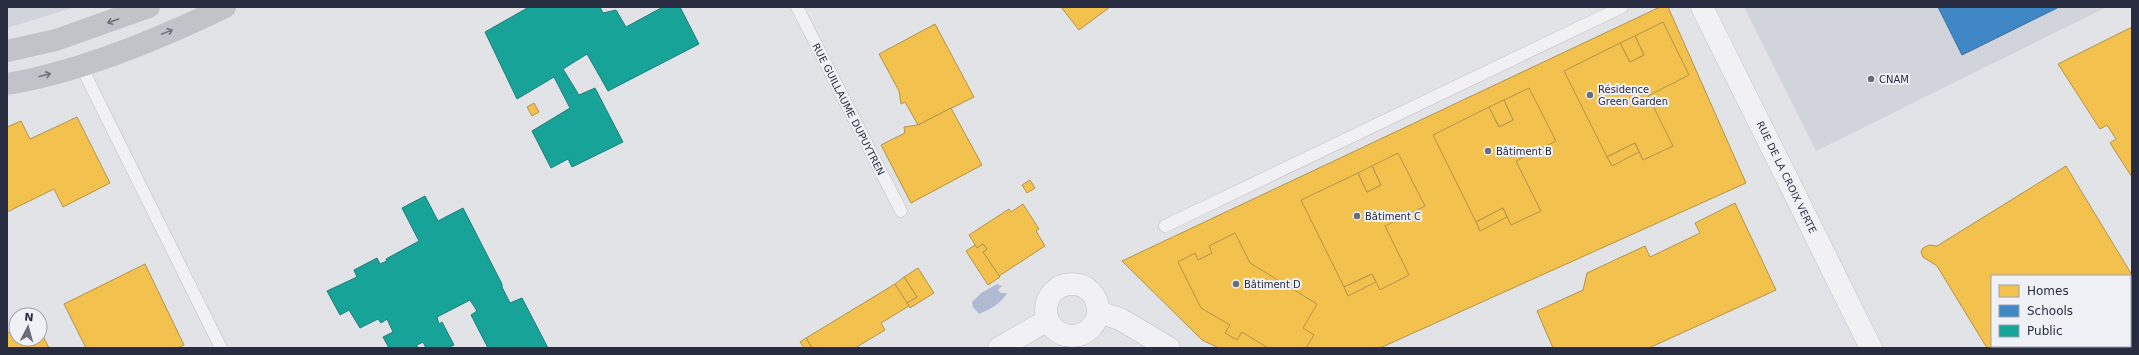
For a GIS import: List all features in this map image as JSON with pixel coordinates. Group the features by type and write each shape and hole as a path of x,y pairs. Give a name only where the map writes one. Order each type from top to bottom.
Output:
{"main road":[{"path":"7,51 56,40 149,7"},
{"path":"7,84 81,66 200,19 225,7"}],"street":[{"name":"RUE DE LA CROIX VERTE","path":"1702,7 1871,348"},
{"path":"1064,286 1080,286 1088,290 1093,296 1098,312 1091,328 1076,336 1060,333 1052,328 1048,320 1047,304 1050,296 1064,286"},
{"path":"1098,312 1120,319 1169,348"},
{"path":"999,348 1048,320"}],"lane":[{"name":"RUE GUILLAUME DUPUYTREN","path":"797,7 902,211"},
{"path":"1165,226 1622,7"},
{"path":"81,66 220,348"}],"shaded area":[{"path":"7,7 75,7 7,28"},
{"name":"CNAM","path":"1744,7 2107,7 1816,151"}],"water":[{"path":"997,284 1002,286 998,290 1001,293 1007,293 1005,297 999,303 979,314 973,307 972,302 981,293"}],"building: Homes":[{"path":"1061,7 1110,7 1079,30"},
{"name":"Résidence Green Garden","path":"1660,7 1668,7 1746,183 1380,348 1219,348 1202,340 1122,261"},
{"path":"1663,22 1689,75 1648,96 1673,146 1643,160 1635,143 1607,157 1564,71 1620,43 1630,62 1644,55 1635,36"},
{"path":"935,24 974,97 918,125 905,102 901,104 899,91 879,54"},
{"path":"2132,27 2132,177 2110,143 2116,139 2107,125 2100,129 2058,64"},
{"path":"1635,36 1644,55 1630,62 1620,43"},
{"name":"Bâtiment B","path":"1529,88 1556,141 1516,161 1541,211 1511,225 1503,208 1476,222 1433,135 1489,107 1499,127 1513,120 1504,100"},
{"path":"1504,100 1513,120 1499,127 1489,107"},
{"path":"534,103 539,112 532,116 527,107"},
{"path":"951,108 982,165 911,203 881,145 905,133 904,127 918,125"},
{"path":"77,117 110,183 63,207 54,189 7,212 7,127 21,121 30,139"},
{"path":"1635,143 1639,152 1612,166 1607,157"},
{"name":"Bâtiment C","path":"1398,153 1425,206 1385,226 1409,275 1380,290 1372,274 1344,287 1301,200 1358,173 1367,192 1381,185 1372,166"},
{"path":"1372,166 1381,185 1367,192 1358,173"},
{"path":"2066,166 2132,275 2132,348 1987,348 1937,266 1923,257 1921,252 1923,248 1929,245 1937,246"},
{"path":"1030,180 1035,188 1027,193 1022,185"},
{"path":"1735,203 1776,290 1649,348 1553,348 1537,311 1583,290 1587,273 1645,246 1650,257 1700,233 1695,223"},
{"path":"1023,204 1039,229 1036,231 1045,246 999,276 983,252 987,249 983,244 977,248 969,235 1009,209 1011,212"},
{"path":"1503,208 1507,217 1480,231 1476,222"},
{"name":"Bâtiment D","path":"1235,233 1250,263 1317,304 1303,328 1314,335 1306,348 1268,348 1242,332 1237,340 1225,333 1230,325 1201,308 1178,262 1195,253 1198,260 1212,253 1209,246"},
{"path":"983,244 987,249 983,252 1000,277 988,285 966,251 975,245 977,248"},
{"path":"145,264 184,345 178,348 86,348 64,304"},
{"path":"918,268 934,293 910,308 907,303 917,297 904,277"},
{"path":"1372,274 1376,282 1348,296 1344,287"},
{"path":"904,277 917,297 907,303 895,284"},
{"path":"895,284 909,306 881,323 885,330 855,348 812,348 806,338"},
{"path":"7,333 8,347 48,346 49,348 7,348"},
{"path":"806,338 812,348 804,348 800,342"}],"building: Schools":[{"path":"1938,7 2059,7 1962,55"}],"building: Public":[{"path":"529,7 600,7 603,13 616,10 626,27 663,7 680,7 699,44 608,91 587,54 563,69 579,95 595,88 623,142 572,167 568,159 551,168 532,131 570,108 554,77 517,99 485,32"},
{"path":"425,196 438,221 463,208 502,284 510,303 522,298 548,348 488,348 471,315 477,311 470,300 437,317 439,324 442,322 454,345 448,348 426,348 423,342 417,345 417,348 389,348 383,337 393,332 387,319 381,323 378,319 360,328 349,310 340,315 327,291 357,277 354,270 377,258 380,264 387,261 386,259 419,241 402,208"}],"place":[{"name":"CNAM","path":"1871,79"},
{"name":"Résidence Green Garden","path":"1590,95"},
{"name":"Bâtiment B","path":"1488,151"},
{"name":"Bâtiment C","path":"1357,216"},
{"name":"Bâtiment D","path":"1236,284"}]}
